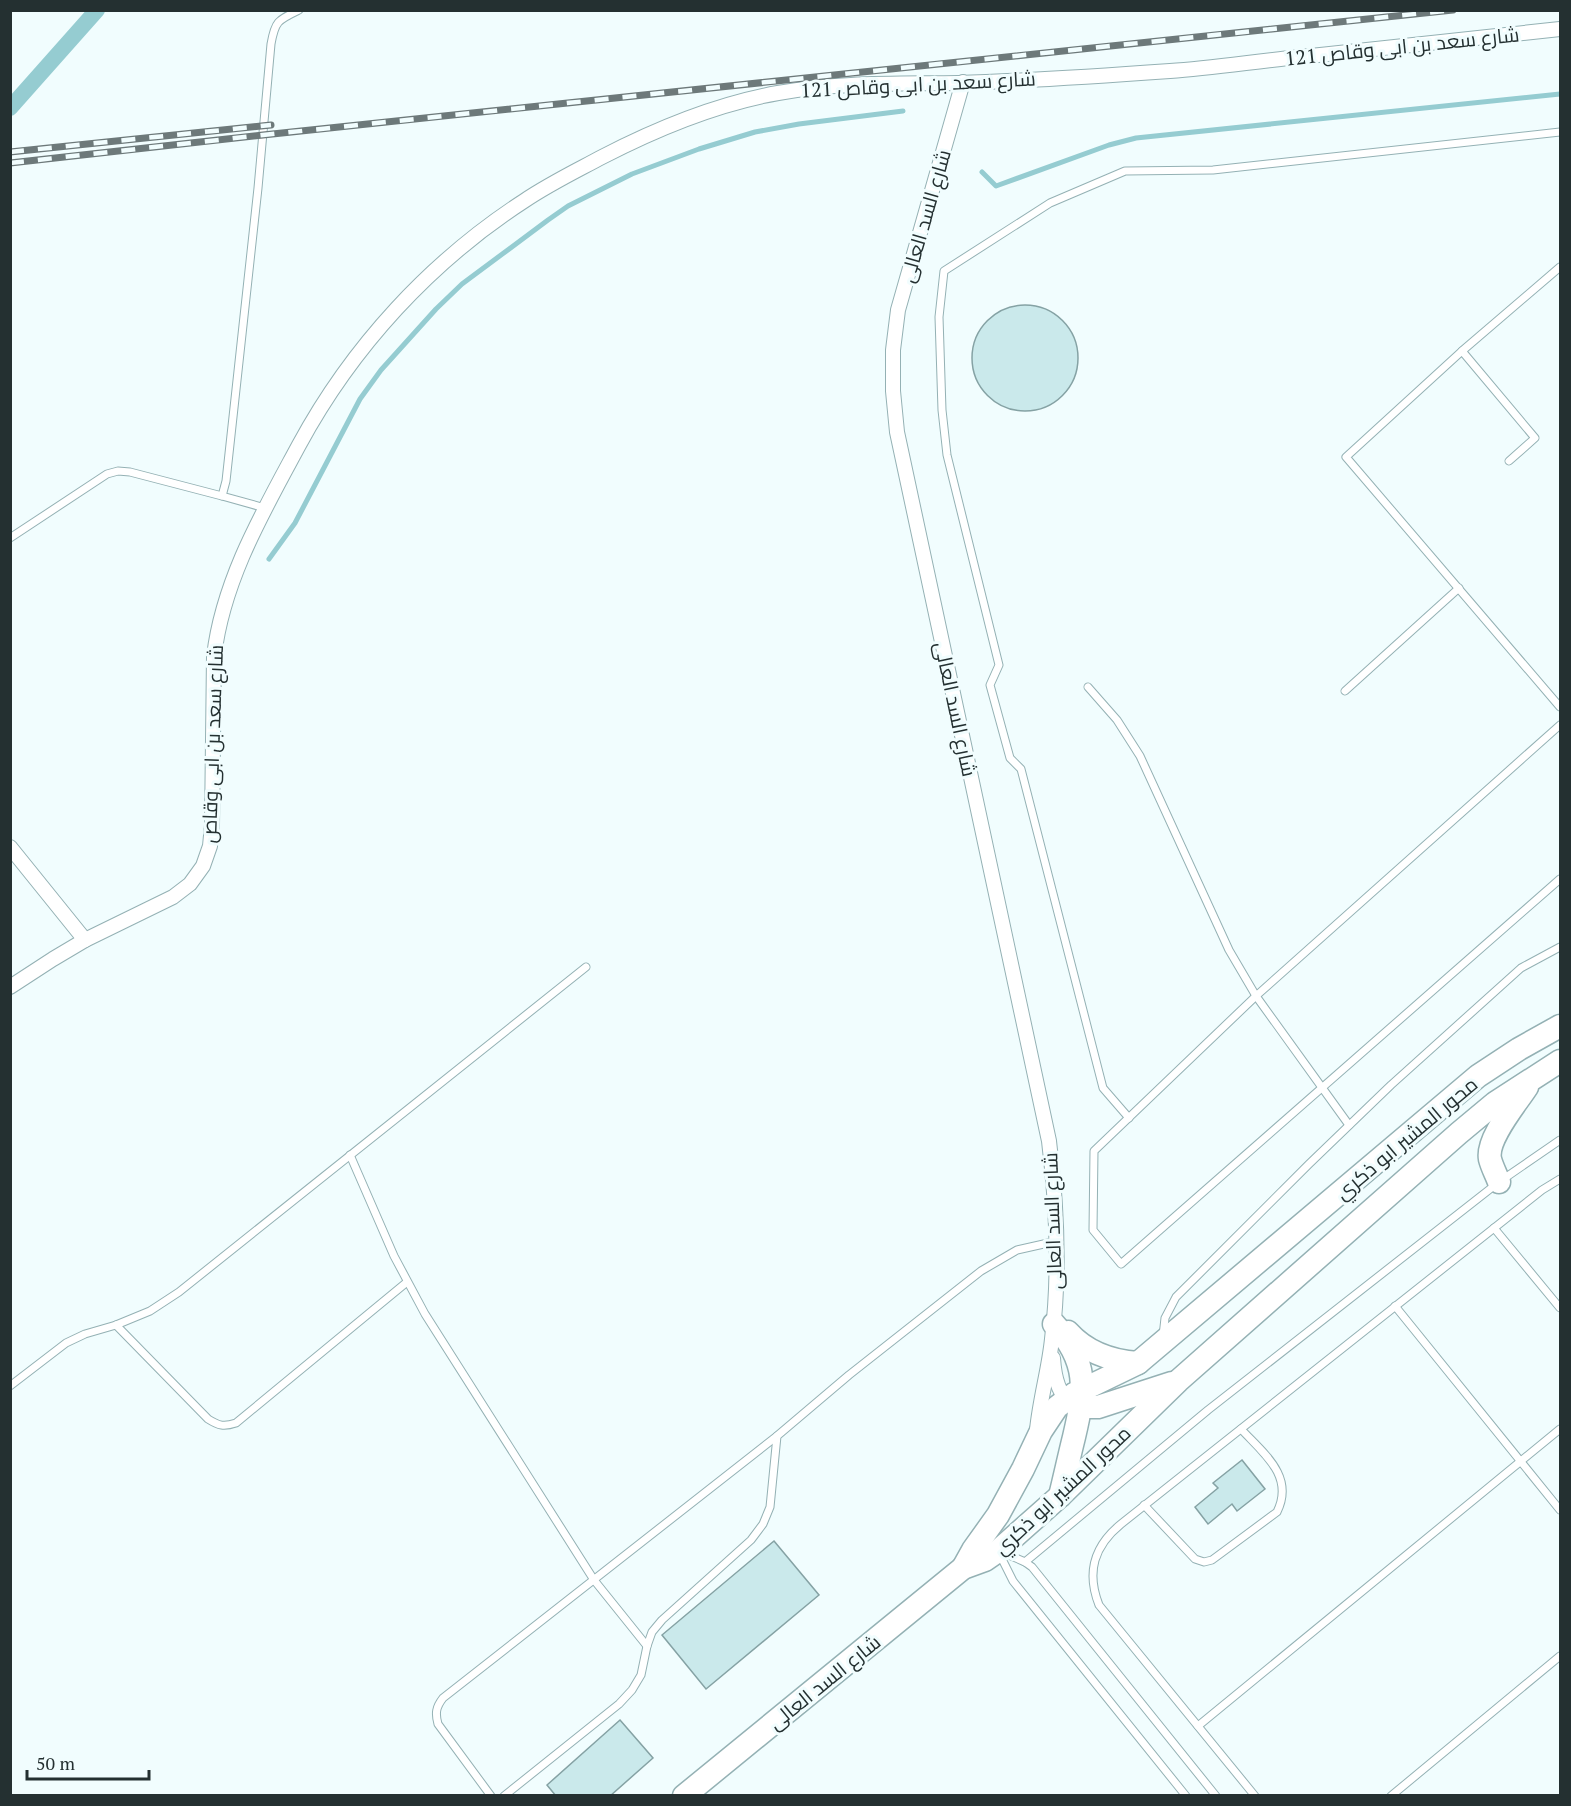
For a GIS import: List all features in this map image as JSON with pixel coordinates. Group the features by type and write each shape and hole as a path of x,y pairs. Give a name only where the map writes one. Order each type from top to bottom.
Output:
{"main road":[{"name":"محور المشير ابو ذكري","path":"963,1568 998,1515 1048,1418 1138,1363 1478,1076 1560,1026"},
{"name":"محور المشير ابو ذكري","path":"963,1568 985,1560 998,1551 1060,1496 1178,1381 1459,1133 1495,1103 1560,1060"},
{"path":"1499,1182 1490,1157 1491,1146 1499,1129 1534,1077"},
{"path":"1054,1326 1065,1328 1075,1340 1087,1348 1113,1359 1138,1363"},
{"path":"1054,1326 1062,1333 1075,1354 1082,1378 1060,1496"},
{"path":"1077,1399 1098,1407 1178,1381"},
{"name":"شارع السد العالى","path":"684,1796 963,1568"}],"street":[{"name":"شارع سعد بن ابى وقاص 121","path":"265,508 309,427 333,389 359,352 419,285 487,226 562,177 635,140 687,118 740,101 813,88 1173,70 1560,29"},
{"name":"شارع السد العالى","path":"963,82 898,310 893,351 893,392 897,432 1049,1141 1057,1241 1054,1326 1035,1444"},
{"name":"شارع سعد بن ابى وقاص","path":"10,987 86,940 173,897 190,884 203,866 210,846 212,825 214,656 217,630 233,579 265,508"},
{"path":"12,851 86,940"}],"lane":[{"path":"222,496 226,481 258,188 271,44 274,27 282,18 299,10"},
{"path":"1129,1118 1103,1088 1021,769 1010,758 990,685 999,665 947,455 942,410 939,317 944,272 1050,203 1125,171 1213,170 1560,132"},
{"path":"1560,267 1462,351 1346,457 1560,706"},
{"path":"1462,351 1535,438 1509,461"},
{"path":"10,538 107,474 118,471 130,472 265,508"},
{"path":"1345,691 1459,588"},
{"path":"1088,687 1117,720 1140,756 1229,950 1256,996 1349,1125"},
{"path":"1560,725 1256,996 1094,1151 1093,1230 1121,1264 1560,879"},
{"path":"1164,1343 1162,1334 1165,1318 1176,1297 1391,1085 1521,968 1560,947"},
{"path":"10,1386 66,1343 150,1311 179,1292 586,967"},
{"path":"1025,1562 1208,1410 1499,1182 1560,1140"},
{"path":"350,1155 407,1282 594,1580 647,1646"},
{"path":"1255,1796 1099,1605 1093,1590 1094,1566 1101,1543 1111,1532 1395,1306 1542,1190 1560,1179"},
{"path":"1494,1228 1560,1308"},
{"path":"491,1796 438,1724 435,1716 437,1707 443,1698 777,1436 849,1375 981,1271 1017,1251 1057,1241"},
{"path":"116,1325 208,1419 216,1425 225,1426 236,1423 407,1282"},
{"path":"1395,1306 1560,1510"},
{"path":"1144,1506 1195,1560 1204,1562 1212,1560 1277,1512 1283,1500 1283,1484 1277,1470 1240,1429"},
{"path":"1198,1726 1560,1430"},
{"path":"504,1796 619,1704 632,1690 641,1675 652,1632 662,1620 751,1540 763,1524 770,1507 777,1436"},
{"path":"998,1551 1025,1562 1047,1585 1216,1796"},
{"path":"998,1551 1013,1581 1186,1796"},
{"path":"1391,1796 1560,1656"}],"building":[{"path":"1025,305 1045,309 1063,320 1074,338 1078,358 1074,378 1063,396 1045,407 1025,411 1005,407 987,396 976,378 972,358 976,338 987,320 1005,309"},
{"path":"1242,1460 1265,1489 1237,1511 1232,1504 1208,1524 1195,1507 1218,1488 1213,1483"},
{"path":"774,1541 819,1595 706,1689 662,1635"},
{"path":"620,1720 653,1758 610,1796 556,1796 547,1785"}],"waterway":[{"path":"10,108 97,10"},
{"path":"982,172 996,186 1109,145 1136,138 1560,94"},
{"path":"269,559 295,523 360,399 381,370 462,284 548,220 568,206 632,174 699,149 755,132 903,111"}],"railway":[{"path":"10,163 1453,10"},
{"path":"10,152 271,125"}]}
